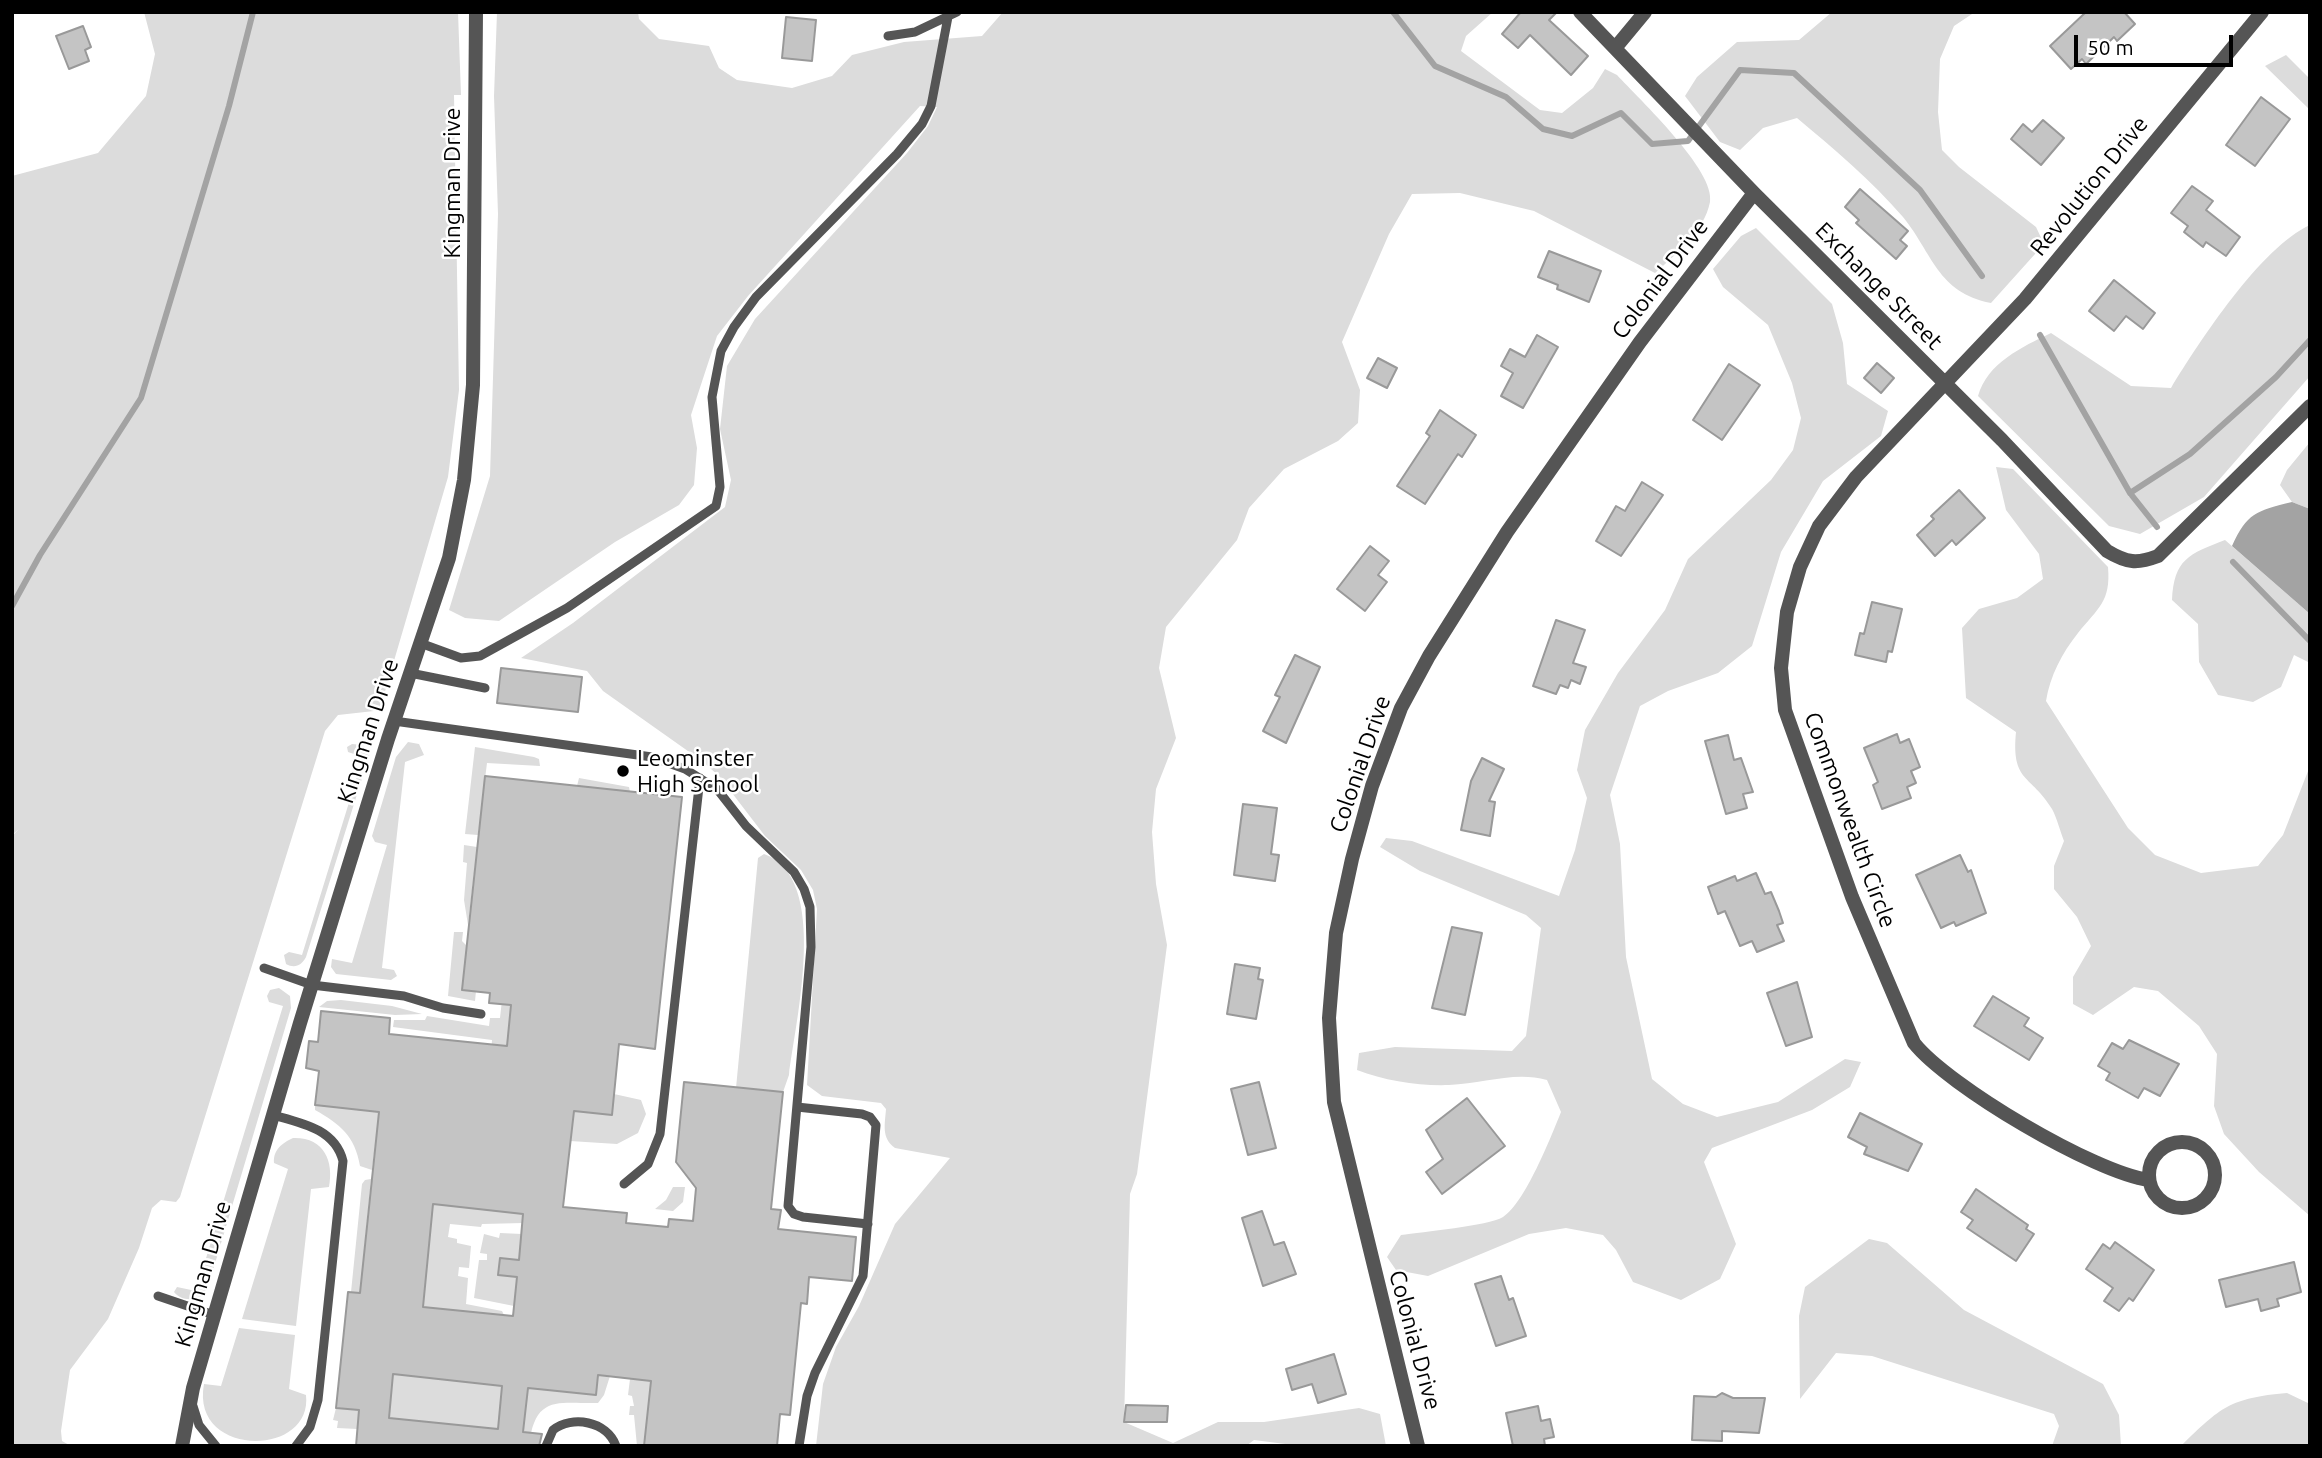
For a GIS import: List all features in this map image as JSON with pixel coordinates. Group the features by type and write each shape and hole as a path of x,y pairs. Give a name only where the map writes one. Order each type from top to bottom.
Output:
{"street":[{"name":"Kingman Drive","path":"182,1446 191,1399 214,1315 312,985 394,721 449,558 464,480 473,384 476,12"},
{"name":"Exchange Street","path":"1580,12 1690,128 1947,385 2107,551 2140,563 2158,556 2307,409"},
{"path":"1616,47 1645,12"},
{"name":"Revolution Drive","path":"1947,385 2103,208 2262,12"},
{"name":"Colonial Drive","path":"1418,1446 1334,1102 1330,1006 1336,933 1352,859 1372,786 1401,708 1429,656 1514,521 1640,342 1754,193"},
{"name":"Commonwealth Circle","path":"1947,385 1856,477 1819,526 1800,567 1787,612 1781,668 1784,710 1847,884 1914,1042 1928,1060 1956,1082 2004,1112 2103,1166 2125,1175 2149,1180"},
{"path":"2176,1142 2197,1146 2206,1152 2215,1173 2208,1195 2188,1207 2167,1204 2159,1198 2149,1180 2152,1160 2158,1152 2176,1142"}],"lane":[{"path":"420,643 460,658 480,656 567,608 716,506 720,487 712,397 721,351 733,327 756,297 897,154 922,124 931,106 952,15"},
{"path":"888,36 915,32 952,15"},
{"path":"411,673 485,688"},
{"path":"394,721 643,755 670,763 701,778 716,789 746,826 794,872 804,888 811,929 790,1211 803,1217 868,1224"},
{"path":"624,1184 648,1164 660,1134 701,778"},
{"path":"264,968 312,985 404,996 443,1008 481,1014"},
{"path":"797,1107 862,1114 874,1121 868,1224 860,1287 815,1374 807,1396 799,1446"},
{"path":"273,1115 321,1131 339,1146 343,1161 318,1400 310,1427 296,1446"},
{"path":"158,1296 214,1315"},
{"path":"191,1399 200,1425 216,1446"},
{"path":"546,1446 553,1430 572,1421 601,1427 611,1435 616,1446"}],"shaded area":[{"path":"144,12 458,12 461,95 454,95 459,390 448,477 381,705 374,711 338,715 325,731 180,1197 176,1202 161,1200 152,1208 139,1248 108,1319 70,1370 61,1431 62,1441 71,1446 12,1446 12,836 19,829 12,835 12,176 98,153 146,96 155,54"},
{"path":"497,12 638,12 639,19 659,39 709,46 719,68 737,80 792,88 832,76 852,55 904,42 982,36 1003,12 1493,12 1466,36 1461,51 1540,110 1562,113 1593,88 1605,69 1617,75 1674,136 1701,172 1709,189 1707,213 1688,242 1655,273 1534,211 1460,193 1412,194 1389,234 1342,342 1360,390 1358,423 1338,441 1284,469 1249,508 1237,540 1166,627 1159,668 1176,738 1156,789 1152,832 1156,884 1167,945 1137,1174 1130,1194 1124,1422 1173,1443 1218,1422 1264,1422 1359,1408 1380,1414 1386,1446 1301,1446 1254,1440 1246,1446 816,1446 823,1384 836,1347 859,1306 895,1224 950,1158 895,1148 886,1135 886,1109 881,1103 822,1096 807,1085 817,909 813,890 801,870 765,836 719,776 603,691 587,671 521,658 573,623 725,507 731,480 720,429 727,366 755,319 907,153 928,126 937,107 920,106 748,296 717,336 691,415 697,448 694,485 679,505 615,542 499,621 465,618 449,610 490,476 498,214 494,96"},
{"path":"1832,12 1975,12 1954,26 1940,59 1938,112 1942,150 1959,167 2036,227 2044,244 1991,303 1973,298 1947,281 1903,217 1852,165 1797,118 1763,128 1740,150 1720,142 1685,96 1697,77 1737,42 1799,40"},
{"path":"2286,55 2310,79 2310,110 2265,66"},
{"path":"2310,225 2310,376 2204,497 2140,534 2109,526 1978,396 1989,374 1997,365 2018,350 2051,333 2131,386 2171,388 2214,322 2252,274 2291,236"},
{"path":"1756,228 1832,304 1843,343 1847,384 1888,411 1881,436 1823,481 1781,552 1752,646 1718,673 1668,691 1640,706 1610,795 1620,844 1626,957 1652,1079 1683,1104 1717,1117 1778,1102 1845,1059 1861,1062 1850,1087 1812,1110 1712,1148 1704,1162 1736,1244 1720,1279 1681,1300 1633,1282 1616,1250 1603,1235 1566,1228 1529,1234 1428,1276 1396,1270 1387,1257 1401,1235 1484,1223 1503,1217 1528,1184 1561,1112 1547,1080 1523,1077 1426,1085 1391,1080 1357,1070 1359,1053 1395,1047 1512,1051 1526,1036 1541,928 1526,915 1420,871 1380,847 1386,838 1412,841 1559,896 1575,850 1587,798 1577,770 1585,730 1618,673 1665,610 1688,559 1771,480 1793,450 1801,418 1792,383 1768,325 1723,287 1713,269 1741,236"},
{"path":"2310,442 2310,509 2292,502 2280,485 2287,470"},
{"path":"1996,467 2013,469 2108,567 2107,589 2102,604 2062,657 2050,683 2046,701 2128,828 2155,855 2201,873 2258,866 2283,835 2310,766 2310,1216 2259,1172 2224,1134 2214,1106 2217,1054 2199,1026 2158,991 2134,987 2093,1015 2073,1004 2073,977 2091,946 2077,917 2054,889 2054,866 2064,841 2057,820 2044,798 2020,770 2015,749 2016,732 1966,698 1962,628 1979,609 2017,598 2043,579 2039,554 2006,510"},
{"path":"2292,502 2310,509 2310,614 2232,546 2243,526 2254,515"},
{"path":"2225,540 2310,614 2310,663 2294,655 2281,687 2253,702 2218,695 2199,662 2198,624 2172,600 2176,575 2186,560 2193,554"},
{"path":"408,742 419,744 424,755 405,762 382,968 394,970 397,976 391,980 336,974 331,967 332,959 352,963 387,845 375,842 372,836 396,757"},
{"path":"352,744 363,745 370,753 306,957 298,965 292,966 286,964 284,955 289,952 302,955 363,757 348,752 347,747"},
{"path":"475,747 534,757 539,759 540,766 487,763 478,835 465,834"},
{"path":"579,778 629,787 630,792 577,786"},
{"path":"464,845 477,847 468,925 464,900 467,863 463,862"},
{"path":"764,854 785,868 797,891 803,920 801,988 789,1075 783,1092 736,1088 758,858"},
{"path":"454,932 463,932 462,941 467,946 462,989 476,991 475,1001 448,996"},
{"path":"279,988 290,996 291,1008 208,1287 201,1297 183,1298 174,1292 177,1287 196,1291 283,1006 269,1002 267,996 270,990"},
{"path":"503,991 517,992 506,1056 491,1054 492,1040 393,1027 394,1020 425,1020 427,1016 489,1026 490,1018 500,1018"},
{"path":"327,1001 392,1006 422,1014 395,1015 319,1007"},
{"path":"614,1094 641,1100 646,1114 638,1133 617,1144 570,1141 574,1111 612,1115"},
{"path":"315,1105 379,1112 372,1170 360,1166 358,1156 345,1132 315,1110"},
{"path":"293,1138 304,1139 319,1146 330,1168 329,1187 311,1189 296,1326 242,1319 288,1169 274,1163 275,1154"},
{"path":"371,1179 360,1293 351,1292 362,1184"},
{"path":"673,1187 685,1187 683,1202 673,1211 655,1209 666,1200"},
{"path":"433,1204 524,1214 523,1223 482,1224 481,1227 450,1224 448,1237 457,1239 457,1243 471,1246 469,1268 459,1267 458,1276 468,1278 466,1304 502,1311 504,1315 423,1307"},
{"path":"500,1233 522,1234 519,1260 500,1259 498,1275 517,1277 514,1306 474,1298 479,1260 487,1260 487,1254 480,1253 484,1234 499,1238"},
{"path":"1869,1239 1887,1243 1964,1310 2103,1384 2119,1415 2121,1446 2052,1446 2059,1426 2054,1414 1872,1356 1836,1353 1800,1399 1799,1316 1805,1287"},
{"path":"239,1328 295,1335 289,1389 306,1395 303,1416 291,1430 273,1439 252,1441 232,1437 215,1426 205,1408 204,1384 221,1386"},
{"path":"393,1374 502,1386 498,1429 389,1418"},
{"path":"598,1375 610,1376 604,1395 598,1403 551,1405 537,1417 529,1446 522,1446 528,1388 596,1395"},
{"path":"630,1379 651,1381 644,1446 637,1446 634,1415 629,1415 630,1406 634,1406 632,1396 628,1395"},
{"path":"376,1381 359,1415 357,1429 337,1428 338,1421 333,1420 336,1408 347,1409"},
{"path":"2287,1393 2310,1404 2310,1446 2181,1446 2206,1422 2228,1407 2252,1398"}],"building":[{"path":"1521,12 1557,12 1549,20 1588,56 1571,75 1530,35 1518,48 1502,34"},
{"path":"2086,12 2124,12 2135,24 2117,41 2114,37 2086,64 2082,59 2071,69 2050,46"},
{"path":"786,17 816,20 812,61 782,58"},
{"path":"83,26 91,47 85,50 89,61 69,69 56,36"},
{"path":"2261,97 2290,119 2255,166 2226,145"},
{"path":"2043,120 2064,138 2041,165 2011,139 2023,124 2032,132"},
{"path":"2192,186 2213,201 2206,210 2240,237 2226,256 2206,242 2203,247 2184,232 2188,226 2171,213"},
{"path":"1860,189 1908,231 1900,240 1907,246 1896,259 1856,223 1859,220 1845,207"},
{"path":"1549,251 1601,271 1589,302 1557,289 1558,285 1538,277"},
{"path":"2114,280 2155,313 2143,329 2126,316 2114,331 2089,311"},
{"path":"1537,335 1558,347 1523,408 1501,396 1513,373 1501,366 1510,349 1525,357"},
{"path":"1378,358 1397,368 1387,388 1367,378"},
{"path":"1877,363 1894,378 1881,393 1864,378"},
{"path":"1729,364 1760,385 1722,440 1693,420"},
{"path":"1440,410 1476,435 1462,457 1458,454 1425,504 1397,486 1430,436 1426,433"},
{"path":"1642,482 1663,495 1621,556 1596,541 1616,506 1625,511"},
{"path":"1959,490 1985,518 1956,545 1952,540 1935,556 1917,535 1934,519 1931,516"},
{"path":"1370,546 1389,561 1378,575 1387,582 1365,611 1337,589"},
{"path":"1872,602 1902,609 1892,652 1888,651 1886,662 1855,655 1860,633 1864,634"},
{"path":"1556,620 1585,630 1573,663 1586,667 1580,684 1571,680 1568,688 1560,685 1556,694 1533,686"},
{"path":"1295,655 1320,667 1286,743 1263,731 1280,697 1275,695"},
{"path":"501,668 582,677 578,712 497,703"},
{"path":"1897,734 1900,743 1909,739 1920,767 1911,771 1916,783 1907,787 1911,798 1882,809 1873,785 1878,782 1864,748"},
{"path":"1728,735 1734,760 1741,758 1753,792 1743,794 1747,808 1726,814 1705,741"},
{"path":"1482,758 1504,769 1489,801 1495,802 1490,836 1461,830 1471,781"},
{"path":"485,776 682,797 655,1049 619,1044 612,1115 574,1111 563,1207 627,1213 626,1223 668,1227 669,1219 693,1221 696,1188 676,1162 684,1082 783,1092 771,1209 781,1210 778,1229 856,1237 852,1281 809,1277 807,1304 801,1303 790,1415 780,1414 777,1446 644,1446 651,1381 598,1375 596,1395 528,1388 523,1432 542,1434 539,1446 356,1446 359,1410 336,1408 348,1292 360,1293 379,1112 315,1105 319,1071 306,1068 309,1041 318,1042 321,1011 390,1018 389,1034 507,1046 511,1005 489,1003 490,993 462,990","holes":["433,1204 523,1214 519,1260 500,1258 498,1275 517,1277 513,1316 423,1307","393,1374 502,1386 498,1429 389,1418"]},
{"path":"1243,804 1277,808 1271,854 1279,855 1275,881 1234,875"},
{"path":"1960,855 1968,872 1971,870 1986,913 1956,926 1954,922 1941,928 1916,875"},
{"path":"1756,873 1765,894 1771,892 1779,911 1783,923 1777,925 1784,941 1757,952 1752,941 1740,946 1725,911 1718,914 1708,887 1735,876 1737,881"},
{"path":"1452,927 1482,933 1465,1015 1432,1008"},
{"path":"1235,964 1260,968 1258,979 1263,980 1256,1019 1227,1014"},
{"path":"1797,982 1812,1037 1786,1046 1767,993"},
{"path":"1993,996 2029,1018 2024,1026 2043,1038 2029,1060 1974,1026"},
{"path":"2129,1040 2179,1064 2160,1096 2144,1088 2138,1098 2106,1080 2110,1073 2098,1066 2112,1043 2123,1049"},
{"path":"1259,1082 1276,1148 1248,1155 1231,1089"},
{"path":"1467,1098 1505,1146 1442,1194 1426,1172 1443,1159 1426,1130"},
{"path":"1860,1113 1922,1144 1908,1171 1864,1154 1867,1147 1848,1137"},
{"path":"1976,1189 2028,1225 2026,1229 2034,1234 2016,1261 1967,1228 1973,1220 1961,1212"},
{"path":"1262,1211 1274,1245 1284,1242 1296,1274 1263,1286 1242,1218"},
{"path":"2115,1242 2154,1270 2133,1301 2129,1298 2119,1311 2104,1301 2113,1288 2086,1269 2103,1244 2110,1249"},
{"path":"2294,1262 2301,1292 2277,1299 2279,1306 2261,1311 2258,1299 2226,1307 2219,1280"},
{"path":"1501,1276 1509,1300 1513,1298 1526,1336 1496,1346 1475,1284"},
{"path":"1334,1354 1346,1394 1318,1403 1312,1384 1292,1390 1286,1369"},
{"path":"1722,1393 1733,1398 1765,1398 1759,1433 1722,1431 1722,1441 1692,1440 1694,1396 1716,1397"},
{"path":"1126,1405 1168,1406 1167,1422 1124,1422"},
{"path":"1538,1406 1541,1421 1550,1419 1554,1437 1544,1439 1545,1446 1513,1446 1506,1413"}],"waterway":[{"path":"12,606 40,555 141,398 229,106 253,12"},
{"path":"1393,12 1435,66 1506,97 1543,129 1572,136 1621,113 1652,144 1688,141 1740,70 1794,73 1920,190 1982,276"},
{"path":"2040,335 2130,493 2157,527"},
{"path":"2130,493 2190,454 2276,377 2310,340"},
{"path":"2233,562 2310,641"}],"place":[{"name":"Leominster High School","path":"623,771"}]}
